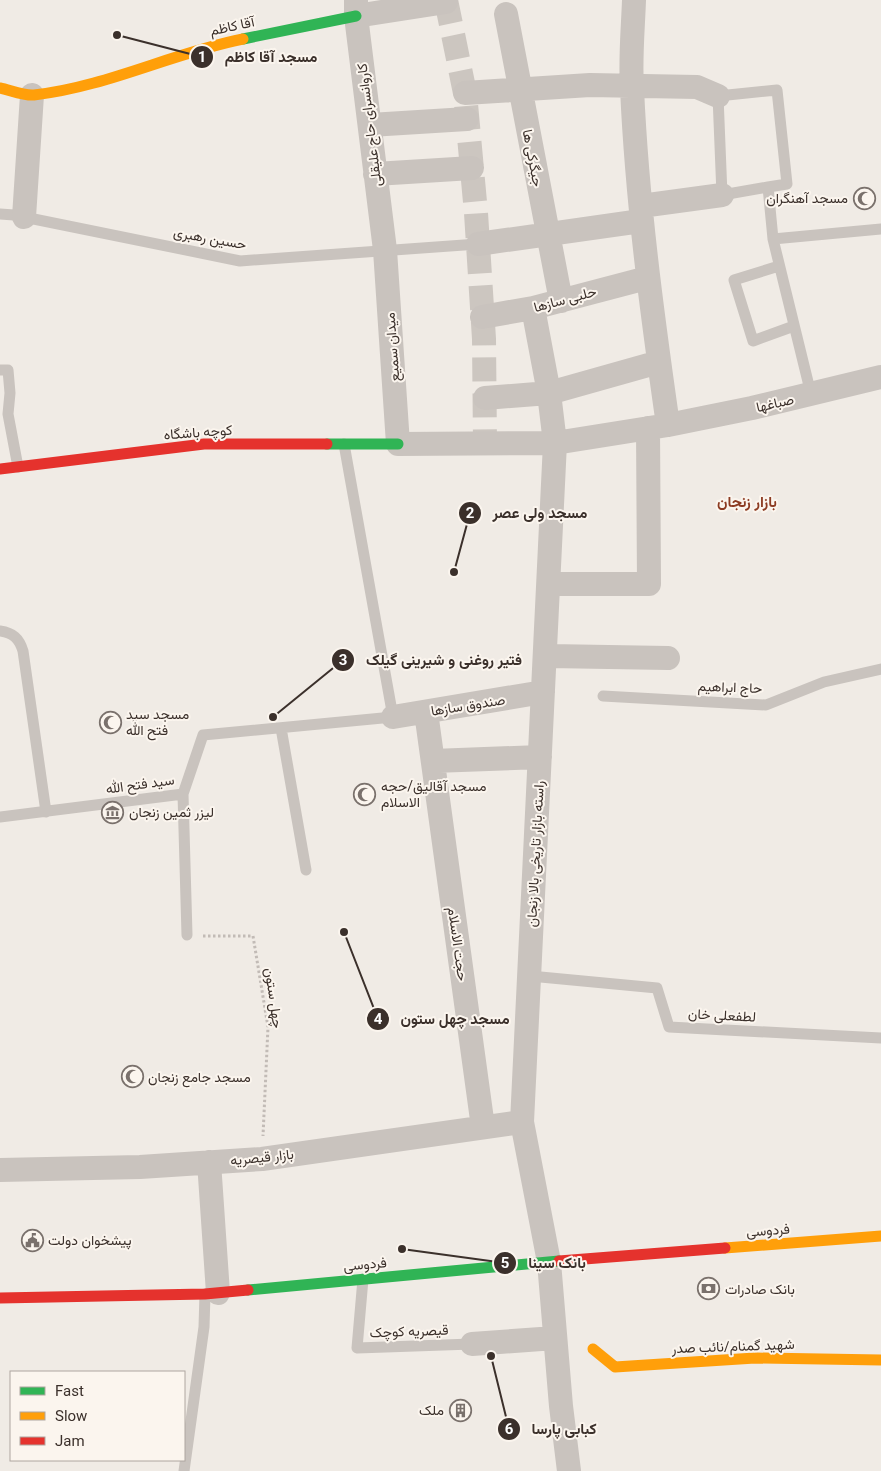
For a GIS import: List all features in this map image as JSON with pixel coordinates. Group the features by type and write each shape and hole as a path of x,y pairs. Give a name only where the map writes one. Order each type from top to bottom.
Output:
{"street":[{"path":"554,584 649,584 658,427 659,362 647,278 631,86 634,0"},
{"path":"356,8 446,2"},
{"name":"آقا کاظم","path":"0,88 32,95 102,80 213,45 356,8"},
{"name":"کاروانسرای حاج علیقلی","path":"356,8 385,250"},
{"name":"جیگرکی ها","path":"506,14 561,301"},
{"path":"465,94 590,85 698,87 718,96"},
{"path":"24,217 32,95"},
{"path":"370,125 467,119"},
{"path":"375,174 472,168"},
{"path":"478,244 641,213 722,195"},
{"name":"میدان سمیع","path":"385,250 398,444"},
{"name":"حلبی سازها","path":"482,317 533,308 647,278"},
{"name":"راسته بازار تاریخی بالا زنجان","path":"533,308 549,393 555,443 522,1122 549,1262 555,1338 570,1471"},
{"path":"485,398 549,393 659,362"},
{"name":"صباغها","path":"398,444 555,443 658,427 881,377"},
{"name":"کوچه باشگاه","path":"0,469 204,444 398,444"},
{"path":"549,656 668,658"},
{"name":"صندوق سازها","path":"393,717 543,692"},
{"name":"حجت الاسلام","path":"426,712 483,1127"},
{"path":"433,761 540,757"},
{"name":"بازار قیصریه","path":"0,1170 262,1159 522,1122"},
{"path":"209,1162 212,1293"},
{"name":"فردوسی","path":"0,1298 212,1293 549,1262 881,1236"},
{"path":"472,1344 555,1338"},
{"name":"شهید گمنام/نائب صدر","path":"593,1349 615,1367 755,1358 881,1360"}],"lane":[{"path":"777,90 787,184 768,187 722,195 718,96 777,90"},
{"path":"768,187 773,239 811,394"},
{"name":"حسین رهبری","path":"0,214 24,217 240,261 478,244"},
{"path":"773,239 881,229"},
{"path":"779,266 734,280 753,341 794,326"},
{"path":"0,370 8,370 10,393 8,414 18,467"},
{"path":"344,444 393,717"},
{"path":"0,631 11,633 20,641 23,651 46,812"},
{"name":"حاج ابراهیم","path":"603,696 766,704 824,682 881,669"},
{"name":"سید فتح الله","path":"0,817 183,794 203,735 393,717"},
{"path":"281,728 306,870"},
{"path":"183,794 187,936"},
{"name":"لطفعلی خان","path":"530,976 656,988 669,1027 881,1038"},
{"name":"قیصریه کوچک","path":"363,1279 357,1348 472,1344"},
{"path":"184,1471 204,1327 212,1293"}],"path":[{"name":"چهل ستون","path":"187,936 253,936 268,1027 262,1159"}],"tunnel":[{"path":"446,0 465,93 476,213 484,339 485,444"}],"traffic: fast":[{"path":"243,39 356,16"},
{"path":"327,444 398,444"},
{"path":"248,1290 559,1261"}],"traffic: slow":[{"path":"0,88 30,95 61,91 243,39"},
{"path":"725,1248 881,1236"},
{"path":"593,1349 615,1367 755,1358 881,1360"}],"traffic: jam":[{"path":"0,469 204,444 327,444"},
{"path":"559,1261 725,1248"},
{"path":"0,1298 205,1294 248,1290"}],"place":[{"name":"مسجد آقا کاظم","path":"117,35"},
{"name":"مسجد آهنگران","path":"864,198"},
{"name":"مسجد ولی عصر","path":"454,572"},
{"name":"فتیر روغنی و شیرینی گیلک","path":"273,717"},
{"name":"مسجد سید فتح الله","path":"110,722"},
{"name":"مسجد آقالیق/حجه الاسلام","path":"365,794"},
{"name":"لیزر ثمین زنجان","path":"113,812"},
{"name":"مسجد چهل ستون","path":"344,932"},
{"name":"مسجد جامع زنجان","path":"132,1077"},
{"name":"پیشخوان دولت","path":"32,1240"},
{"name":"بانک سینا","path":"402,1249"},
{"name":"بانک صادرات","path":"709,1289"},
{"name":"کبابی پارسا","path":"491,1356"},
{"name":"ملک","path":"460,1410"}],"district":[{"name":"بازار زنجان","path":"747,502"}]}
